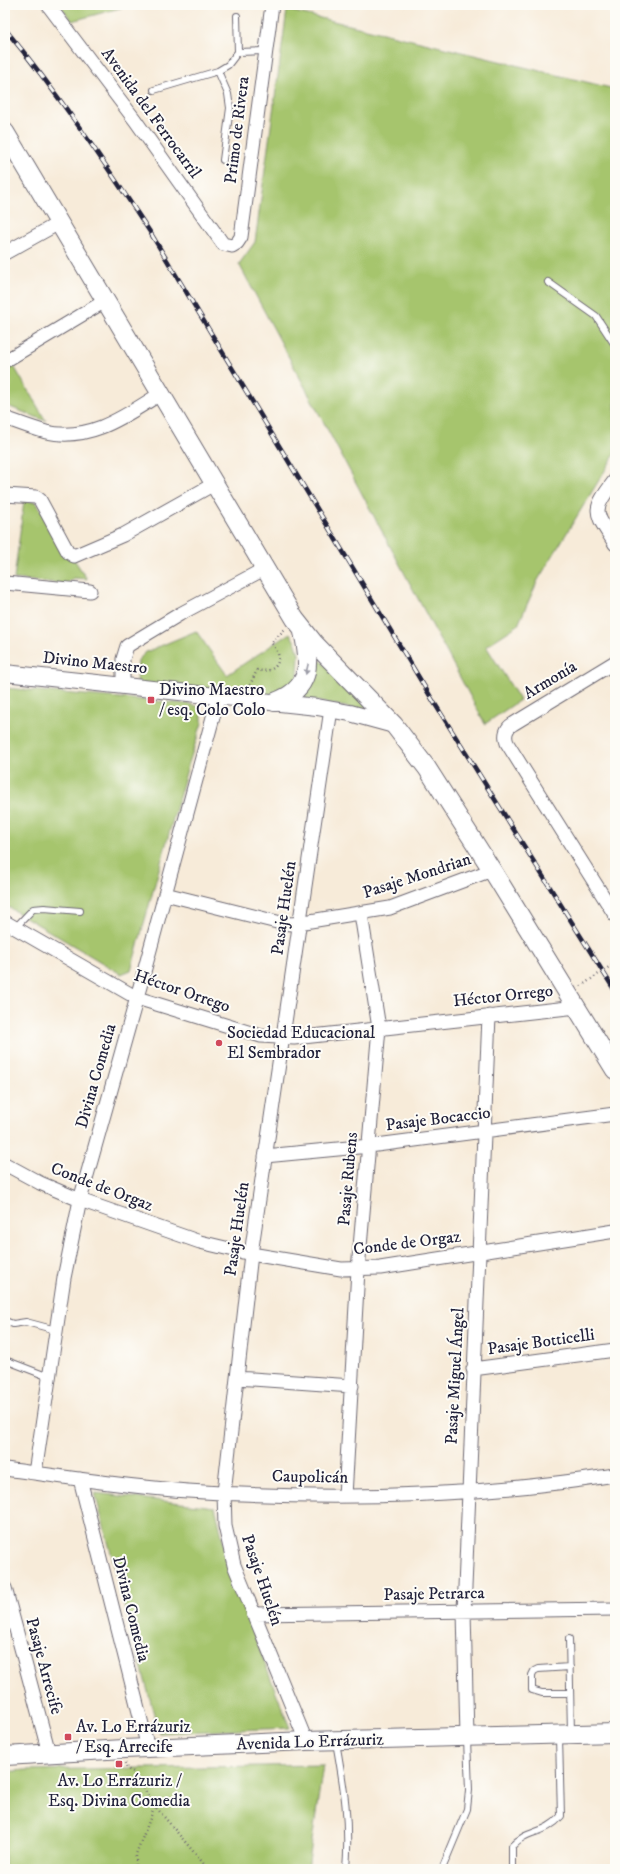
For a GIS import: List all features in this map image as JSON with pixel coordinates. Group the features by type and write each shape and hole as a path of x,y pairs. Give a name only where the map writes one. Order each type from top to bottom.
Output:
{"main road":[{"path":"7,141 59,223 264,569 299,625 394,726 427,768 573,1000 615,1070"},
{"path":"275,702 294,692 306,675 309,658 299,625"},
{"name":"Avenida Lo Errázuriz","path":"5,1756 306,1741 615,1733"}],"street":[{"name":"Avenida del Ferrocarril","path":"48,5 135,120 223,244"},
{"name":"Primo de Rivera","path":"223,244 232,246 237,243 242,236 272,5"},
{"path":"5,253 59,223"},
{"path":"5,361 105,301"},
{"path":"5,418 47,432 60,434 87,432 112,423 160,394"},
{"path":"615,480 601,498 597,508 600,518 615,544"},
{"path":"5,495 36,497 42,503 68,552 74,556 123,535 214,484"},
{"path":"123,685 123,658 128,646 180,614 264,569"},
{"path":"5,583 90,592"},
{"name":"Armonía","path":"615,662 513,724 506,732 507,743 615,915"},
{"name":"Divino Maestro","path":"5,673 219,695 331,709 394,726"},
{"name":"Divina Comedia","path":"35,1473 68,1255 80,1200 137,998 219,695"},
{"name":"Pasaje Huelén","path":"306,1741 239,1580 228,1546 224,1512 224,1493 251,1254 331,709"},
{"name":"Pasaje Mondrian","path":"165,894 281,923 300,922 361,914 405,903 492,870"},
{"name":"Pasaje Rubens","path":"345,1496 358,1270 379,1028 361,914"},
{"name":"Héctor Orrego","path":"10,925 137,998 250,1033 283,1038 489,1016 573,1000"},
{"name":"Pasaje Miguel Ángel","path":"467,1737 464,1611 489,1016"},
{"name":"Pasaje Bocaccio","path":"265,1156 369,1146 615,1114"},
{"name":"Conde de Orgaz","path":"5,1164 40,1183 80,1200 200,1242 251,1254 341,1269 358,1270 380,1268 615,1231"},
{"name":"Pasaje Botticelli","path":"473,1369 615,1350"},
{"path":"237,1378 352,1386"},
{"name":"Caupolicán","path":"5,1469 150,1488 224,1493 345,1496 468,1492 615,1475"},
{"name":"Divina Comedia","path":"80,1479 148,1748"},
{"name":"Pasaje Arrecife","path":"5,1588 49,1753"},
{"name":"Pasaje Petrarca","path":"253,1614 615,1609"}],"lane":[{"path":"154,90 218,71 228,65 238,52 237,16"},
{"path":"238,52 265,50"},
{"path":"218,71 228,94 230,108 223,160"},
{"path":"548,282 596,316 615,345"},
{"path":"10,925 33,909 44,908 80,911"},
{"path":"5,1321 13,1324 26,1322 56,1330"},
{"path":"5,1360 49,1377"},
{"path":"512,1869 512,1846 516,1841 520,1837 547,1828 560,1816 565,1735 570,1693 569,1638"},
{"path":"570,1667 538,1669 534,1671 532,1684 532,1690 542,1694 570,1693"},
{"path":"442,1869 467,1809 469,1790 467,1737"},
{"path":"336,1741 347,1805 348,1839 346,1869"}],"path":[{"path":"244,698 257,670 264,672 272,670 277,664 279,656 277,648 271,643 299,625"},
{"path":"573,1000 615,963"},
{"path":"124,1749 125,1767 133,1772 155,1806 208,1869"},
{"path":"136,1869 136,1854 155,1806"}],"green space":[{"path":"60,5 131,5 72,21"},
{"path":"287,10 615,89 615,454 538,580 518,625 486,646 520,700 485,724 239,264 255,242"},
{"path":"12,363 46,421 5,405 5,367"},
{"path":"24,501 36,502 87,579 73,578 67,584 14,579"},
{"path":"196,631 227,675 290,633 299,654 298,677 282,697 137,684 138,660 146,652"},
{"path":"314,654 368,707 361,710 301,698 311,682 314,667"},
{"path":"5,688 189,704 197,706 202,712 202,723 187,769 131,970 121,974 5,905"},
{"path":"95,1493 215,1507 234,1584 290,1728 159,1733"},
{"path":"323,1765 308,1869 5,1869 5,1772 24,1770"}],"railway":[{"path":"5,29 62,103 150,232 435,704 615,991"}],"place":[{"name":"Divino Maestro / esq. Colo Colo","path":"151,700"},
{"name":"Sociedad Educacional El Sembrador","path":"219,1043"},
{"name":"Av. Lo Errázuriz / Esq. Arrecife","path":"68,1737"},
{"name":"Av. Lo Errázuriz / Esq. Divina Comedia","path":"119,1764"}]}
